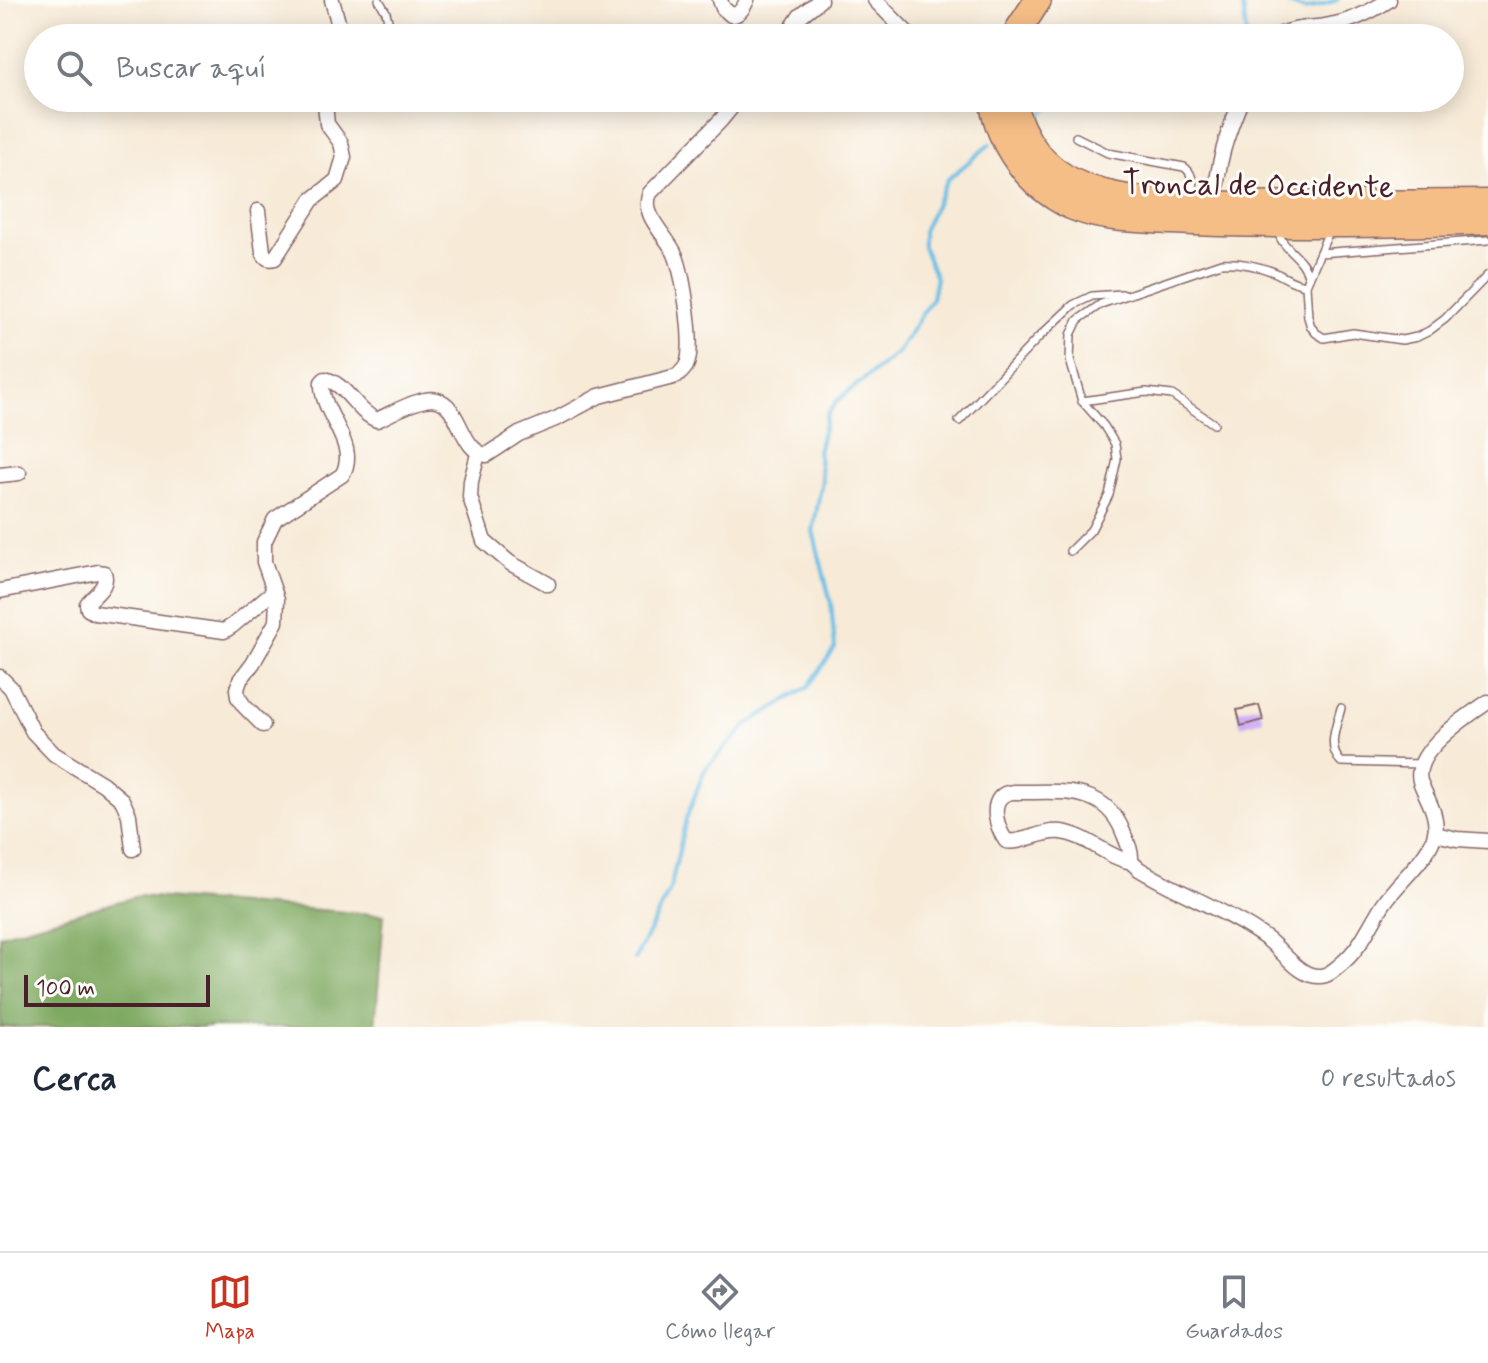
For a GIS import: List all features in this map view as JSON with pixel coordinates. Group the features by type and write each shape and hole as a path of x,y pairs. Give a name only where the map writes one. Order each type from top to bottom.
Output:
{"highway":[{"path":"1010,24 1008,12 1015,0"},
{"path":"1019,24 1038,0"},
{"name":"Troncal de Occidente","path":"995,112 1014,156 1035,181 1070,206 1107,217 1213,224 1488,221"},
{"name":"Troncal de Occidente","path":"1014,112 1026,138 1042,159 1055,171 1085,188 1102,193 1145,201 1204,205 1488,203"}],"street":[{"path":"332,0 339,24"},
{"path":"720,0 723,8 734,16 747,0"},
{"path":"795,24 820,0"},
{"path":"875,0 898,24"},
{"path":"1336,24 1389,0"},
{"path":"258,211 263,252 266,258 275,258 312,200 337,180 344,157 341,143 327,124 326,112"},
{"path":"263,725 244,706 237,689 276,622 278,607 264,562 264,542 275,519 342,475 347,466 348,458 338,426 324,405 322,382 325,379 334,381 366,416 377,420 427,399 440,401 448,405 471,447 478,454 487,455 519,434 599,396 677,376 686,366 689,355 685,291 675,254 647,210 646,201 650,193 728,112"},
{"path":"1204,205 1237,112"},
{"path":"478,454 470,497 484,541 510,563 548,584"},
{"path":"0,475 19,473"},
{"path":"0,591 104,573 104,586 87,604 88,609 95,613 224,631 274,591"},
{"path":"0,677 11,688 33,732 54,754 103,784 122,800 129,815 133,849"},
{"path":"1131,862 1132,853 1120,822 1104,803 1094,798 1081,794 1006,792 997,801 995,810 1002,837 1006,841 1016,842 1043,833 1061,832 1079,837 1250,927 1279,948 1305,974 1322,977 1351,957 1360,946 1383,904 1420,860 1435,834 1434,818 1419,778 1421,764 1430,750 1460,721 1488,702"},
{"path":"1435,834 1488,841"}],"lane":[{"path":"379,0 389,24"},
{"path":"1076,137 1108,153 1184,167 1189,170 1204,205"},
{"path":"1277,224 1279,237 1303,263 1308,317 1311,327 1324,338 1353,333 1402,340 1417,337 1445,319 1488,275"},
{"path":"1307,282 1332,224"},
{"path":"1320,253 1488,240"},
{"path":"1070,551 1091,530 1109,495 1117,459 1115,444 1082,401 1070,360 1071,335 1078,320 1101,304 1221,263 1257,267 1294,283 1307,282"},
{"path":"959,421 1073,305 1092,296 1137,293"},
{"path":"1082,401 1146,392 1172,395 1214,424"},
{"path":"1341,708 1332,741 1336,757 1341,762 1421,764"}],"green space":[{"path":"138,896 384,915 375,1027 0,1027 0,935"}],"building":[{"path":"1259,705 1263,720 1241,726 1237,710"}],"waterway":[{"path":"1242,0 1245,24"},
{"path":"1278,0 1305,10 1337,0"},
{"path":"1030,126 1045,112"},
{"path":"635,959 670,890 686,819 705,769 748,724 808,687 835,648 831,603 813,531 822,480 818,452 827,415 837,401 899,351 932,298 936,278 923,247 923,231 947,180 990,144"}]}
